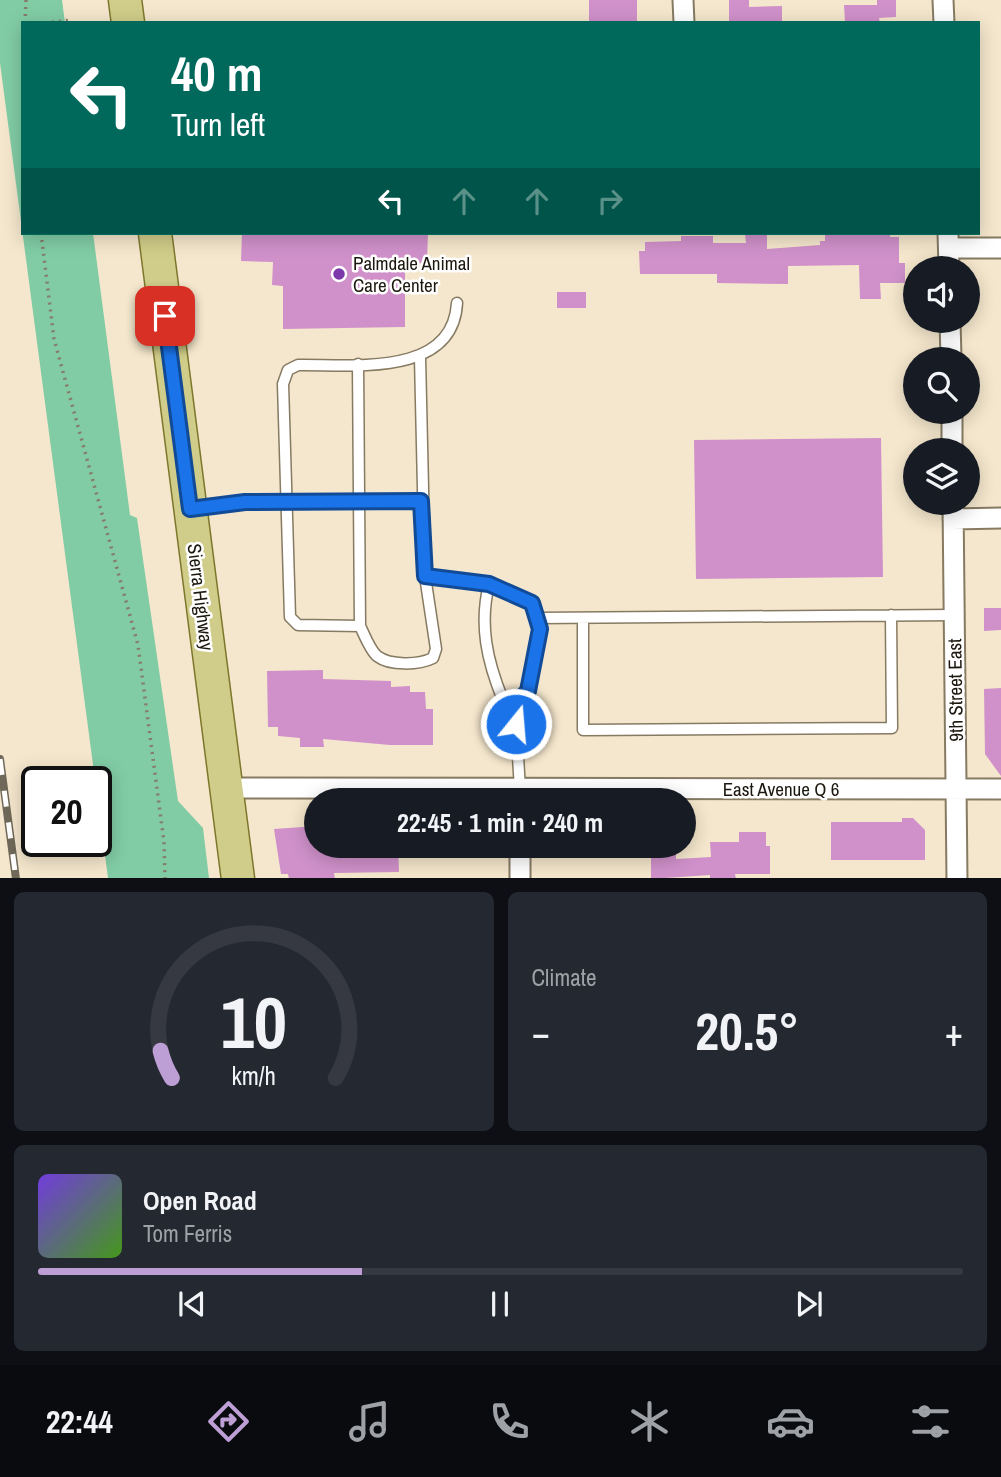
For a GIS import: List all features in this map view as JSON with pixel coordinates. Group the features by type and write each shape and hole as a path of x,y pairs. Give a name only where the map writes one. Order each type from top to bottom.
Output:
{"main road":[{"path":"125,0 128,21"},
{"name":"Sierra Highway","path":"155,235 238,878"}],"street":[{"path":"683,0 684,21"},
{"path":"943,0 944,21"},
{"path":"948,240 1001,248"},
{"name":"9th Street East","path":"953,515 957,878"},
{"path":"980,515 1001,518"},
{"name":"East Avenue Q 6","path":"225,788 304,790"},
{"name":"East Avenue Q 6","path":"696,793 1001,789"},
{"path":"520,858 520,878"}],"lane":[{"path":"360,626 298,625 290,617 283,384 288,370 299,365 403,363 420,357 444,337 456,320 457,303"},
{"path":"358,364 360,626 377,656 394,662 425,662 433,658 436,649 425,576 421,501 420,357"},
{"path":"190,509 245,502 421,501"},
{"path":"425,576 489,584 532,603 540,629 528,691 515,705 520,788"},
{"path":"489,584 482,610 489,664 503,700 515,705"},
{"path":"583,618 583,730 892,728 891,615"},
{"path":"537,618 955,615"}],"path":[{"path":"25,21 26,0"},
{"path":"62,21 71,20"},
{"path":"41,235 54,339 138,645 164,842 165,878"}],"green space":[{"path":"0,0 62,0 65,21 21,21 21,221 0,63"},
{"path":"23,235 93,235 130,515 137,518 178,801 203,828 209,878 108,878 105,857 112,857 112,766 93,766"}],"building":[{"path":"589,0 637,0 637,21 589,21"},
{"path":"729,0 749,0 749,7 782,6 782,21 729,21"},
{"path":"877,0 896,0 896,17 879,18 880,21 845,21 844,5 877,5"},
{"name":"Palmdale Animal Care Center","path":"242,235 428,235 427,263 405,264 405,327 283,329 283,286 272,285 273,262 241,261"},
{"path":"745,235 767,235 767,249 820,245 820,241 825,241 825,235 890,235 899,237 899,263 903,263 903,283 880,283 881,299 860,299 859,265 788,266 788,284 717,283 717,274 640,274 639,251 645,251 645,242 681,241 681,236 713,236 713,243 746,243"},
{"path":"557,292 586,292 586,308 557,308"},
{"path":"881,438 883,577 696,579 694,440"},
{"path":"984,608 1001,608 1001,630 984,631"},
{"path":"323,670 323,679 391,681 391,687 410,686 410,692 425,692 426,709 433,709 433,745 390,745 323,739 324,747 300,747 300,738 278,736 278,727 268,727 267,671"},
{"path":"1001,688 1001,776 985,754 984,689"},
{"path":"902,818 913,818 925,830 925,860 831,860 831,822 902,822"},
{"path":"304,827 304,858 398,858 399,872 334,873 335,878 289,878 288,874 281,874 274,829"},
{"path":"739,832 766,832 766,846 770,846 770,874 735,874 736,878 710,878 710,875 651,878 651,858 711,857 710,842 739,842"}],"railway":[{"path":"0,759 16,878"}],"place":[{"name":"Palmdale Animal Care Center","path":"339,274"}],"route":[{"path":"165,316 190,509 245,502 421,501 425,576 489,584 532,603 540,629 528,691 515,705 516,724"}]}
